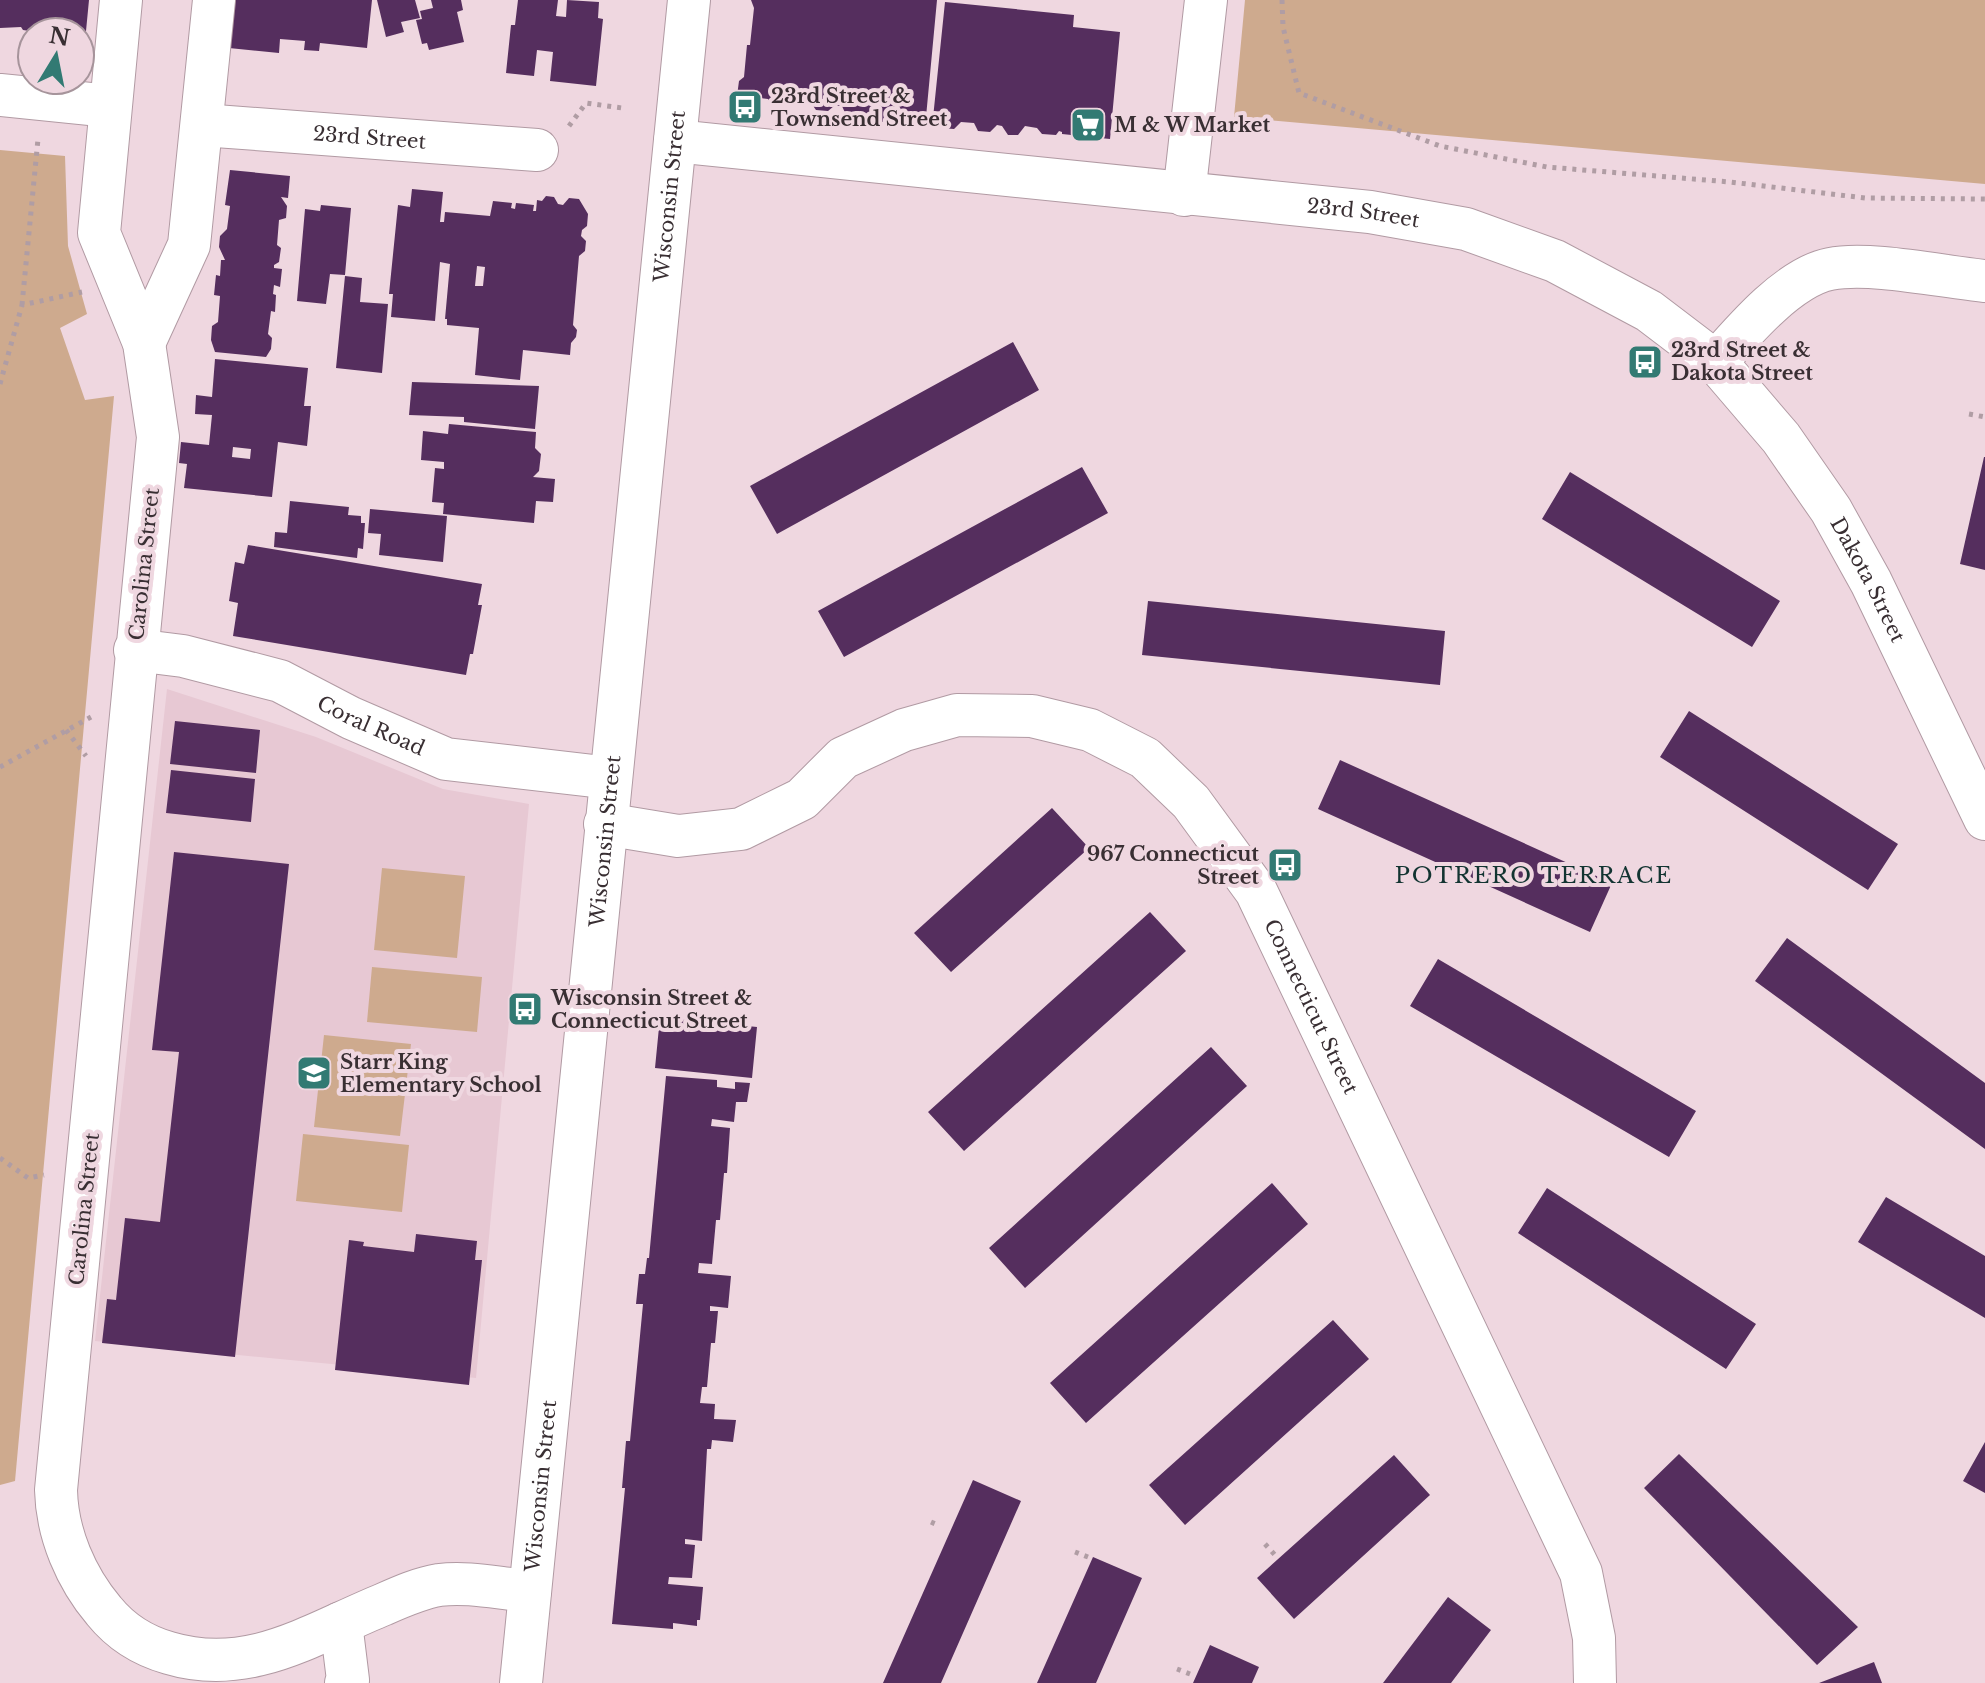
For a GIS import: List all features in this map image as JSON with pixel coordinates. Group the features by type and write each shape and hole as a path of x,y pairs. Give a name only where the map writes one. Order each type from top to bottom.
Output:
{"street":[{"name":"Carolina Street","path":"121,0 99,233 144,343 158,437 56,1490 59,1517 70,1555 93,1598 109,1618 129,1635 154,1649 212,1662 243,1659 304,1641 389,1602 438,1585 530,1591"},
{"path":"144,343 189,245 214,0"},
{"name":"Wisconsin Street","path":"521,1683 689,0"},
{"path":"1184,195 1206,0"},
{"path":"0,95 110,106"},
{"name":"23rd Street","path":"202,125 553,138"},
{"name":"23rd Street","path":"675,141 1370,212 1466,229 1555,261 1649,311 1716,362"},
{"path":"1716,362 1751,322 1788,290 1828,269 1865,268 1985,281"},
{"name":"Dakota Street","path":"1716,362 1781,438 1831,510 1871,582 1985,819"},
{"name":"Coral Road","path":"135,650 183,656 280,681 351,718 446,759 611,778"},
{"name":"Connecticut Street","path":"605,824 678,836 741,829 802,799 843,758 904,730 957,715 1032,716 1090,730 1145,758 1191,802 1256,891 1581,1573 1594,1638 1595,1683"},
{"path":"341,1623 346,1683"}],"path":[{"path":"1282,0 1283,27 1299,93 1440,146 1547,167 1730,182 1865,198 1985,199"},
{"path":"553,138 586,103 622,108"},
{"path":"0,384 22,305 38,138"},
{"path":"22,305 94,290"},
{"path":"1969,414 1985,417"},
{"path":"0,767 102,711"},
{"path":"66,730 88,759"},
{"path":"0,1158 28,1178 51,1173"},
{"path":"931,1522 940,1526"},
{"path":"1265,1544 1275,1555"},
{"path":"1075,1552 1088,1557"},
{"path":"1177,1669 1190,1674"}],"shaded area":[{"path":"1245,0 1985,0 1985,184 1234,117"},
{"path":"0,150 65,156 68,246 87,314 60,328 85,400 114,396 15,1481 0,1485"},
{"name":"Starr King Elementary School","path":"167,689 316,737 443,789 529,804 476,1378 95,1341"},
{"path":"382,868 465,876 457,958 374,950"},
{"path":"372,967 482,977 477,1032 367,1022"},
{"path":"324,1035 411,1044 400,1136 314,1127"},
{"path":"303,1134 409,1145 402,1212 296,1201"}],"building":[{"path":"0,0 89,0 87,16 16,16 16,27 0,28"},
{"path":"234,0 372,0 367,48 320,43 319,51 304,50 305,41 280,39 279,53 229,48"},
{"path":"377,0 415,0 420,18 401,22 404,32 386,37"},
{"path":"431,0 461,0 463,10 457,12 464,42 429,50 427,43 422,44 416,20 422,19 420,11 433,8"},
{"path":"518,0 558,0 556,16 566,17 567,0 599,2 598,18 603,19 596,86 550,81 553,52 537,50 534,76 506,73 511,25 515,25"},
{"path":"751,0 937,0 926,117 918,125 900,123 897,115 889,115 883,122 875,121 869,114 846,115 842,106 834,106 828,111 816,110 811,103 788,101 782,107 772,106 768,99 760,98 755,104 742,103 737,96 739,81 744,77 747,45 750,45 754,8"},
{"path":"945,2 1074,15 1073,27 1120,32 1110,139 1062,134 1059,131 1056,135 1042,134 1037,128 1025,126 1018,135 1008,135 1002,126 997,125 990,132 978,131 974,123 961,122 954,129 941,128 933,118"},
{"path":"230,170 290,176 288,198 281,197 287,206 286,218 279,220 277,245 281,248 279,262 274,268 282,269 280,287 274,285 275,312 271,311 268,334 272,338 271,349 266,357 215,352 211,340 212,326 218,322 220,296 214,295 216,275 220,276 221,260 225,260 219,247 220,236 227,229 230,206 225,205"},
{"path":"412,189 443,192 440,222 444,222 445,212 490,216 493,201 512,203 511,208 515,209 516,203 534,205 533,211 536,211 537,200 542,201 546,196 554,197 558,204 563,205 569,198 579,199 588,214 587,226 581,236 586,241 585,251 579,256 573,325 577,330 570,355 523,350 520,380 475,375 479,328 447,325 445,319 450,264 440,262 435,321 391,317 393,294 389,294 398,205 410,207","holes":["477,266 485,267 483,286 475,286"]},
{"path":"321,205 351,208 345,275 330,274 326,304 297,301 305,209 320,211"},
{"path":"345,276 362,278 360,302 388,304 382,373 336,368"},
{"path":"1013,342 1039,390 777,534 750,486"},
{"path":"215,359 308,368 304,406 311,406 307,446 278,442 272,497 184,488 187,464 179,463 181,442 209,445 212,415 195,414 196,395 212,397","holes":["233,447 251,449 250,459 232,457"]},
{"path":"412,382 539,386 535,429 464,422 464,417 409,415"},
{"path":"449,424 536,432 535,448 541,454 539,471 533,477 555,479 553,502 536,501 534,523 443,514 444,503 432,502 435,468 444,469 444,462 421,460 423,431 448,434"},
{"path":"1985,457 1985,570 1960,564"},
{"path":"1082,467 1108,513 844,657 818,611"},
{"path":"1570,472 1780,601 1752,647 1542,519"},
{"path":"290,501 349,507 348,515 361,516 361,523 365,523 363,549 358,548 357,558 274,547 275,532 287,533"},
{"path":"370,509 447,516 443,562 379,555 381,534 368,533"},
{"path":"248,545 482,584 478,605 482,605 466,675 233,636 238,603 229,601 235,562 244,564"},
{"path":"1148,601 1445,631 1440,685 1142,655"},
{"path":"1689,711 1898,844 1868,890 1660,757"},
{"path":"175,721 260,730 256,773 170,764"},
{"path":"1340,760 1612,883 1590,932 1318,809"},
{"path":"171,770 255,779 251,822 166,813"},
{"path":"1052,808 1089,848 951,972 914,933"},
{"path":"174,852 289,864 235,1357 102,1343 107,1299 116,1300 125,1218 160,1222 179,1052 152,1050"},
{"path":"1150,912 1186,951 964,1151 928,1112"},
{"path":"1787,938 1985,1083 1985,1149 1755,981"},
{"path":"1438,959 1696,1111 1669,1157 1410,1006"},
{"path":"660,1017 757,1027 752,1078 655,1068"},
{"path":"1211,1047 1247,1086 1025,1288 989,1248"},
{"path":"666,1076 717,1080 717,1087 735,1089 735,1082 750,1083 747,1102 736,1102 734,1122 712,1119 711,1126 730,1128 727,1173 724,1173 720,1220 716,1220 712,1264 699,1263 698,1273 731,1276 728,1308 710,1306 710,1311 718,1311 715,1343 711,1343 707,1387 702,1387 700,1403 715,1404 714,1419 736,1420 733,1442 712,1440 711,1449 707,1449 702,1541 685,1539 685,1544 695,1545 692,1578 669,1577 668,1584 703,1587 700,1620 697,1620 697,1626 673,1623 673,1629 612,1624 625,1488 622,1488 626,1441 630,1441 643,1304 636,1304 639,1274 645,1274 649,1258"},
{"path":"1272,1183 1308,1224 1086,1423 1050,1383"},
{"path":"1547,1188 1756,1324 1726,1369 1518,1233"},
{"path":"1886,1197 1985,1256 1985,1318 1858,1242"},
{"path":"416,1234 477,1241 475,1260 482,1260 469,1385 335,1370 349,1240 364,1242 363,1246 414,1252"},
{"path":"1333,1320 1369,1359 1185,1525 1149,1485"},
{"path":"1985,1442 1985,1493 1963,1481"},
{"path":"1679,1454 1858,1627 1817,1665 1644,1488"},
{"path":"1394,1455 1430,1495 1294,1619 1257,1578"},
{"path":"973,1480 1021,1501 941,1683 883,1683"},
{"path":"1093,1557 1142,1578 1096,1683 1037,1683"},
{"path":"1448,1597 1491,1630 1451,1683 1383,1683"},
{"path":"1210,1645 1259,1667 1252,1683 1193,1683"},
{"path":"1874,1662 1882,1683 1819,1683"}],"place":[{"name":"23rd Street & Townsend Street","path":"745,107"},
{"name":"M & W Market","path":"1088,125"},
{"name":"23rd Street & Dakota Street","path":"1645,362"},
{"name":"967 Connecticut Street","path":"1285,865"},
{"name":"Wisconsin Street & Connecticut Street","path":"525,1009"},
{"name":"Starr King Elementary School","path":"314,1073"}],"district":[{"name":"POTRERO TERRACE","path":"1534,875"}]}
